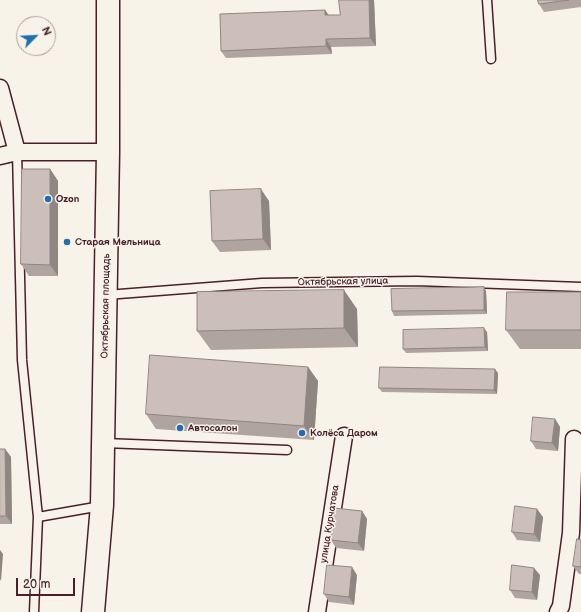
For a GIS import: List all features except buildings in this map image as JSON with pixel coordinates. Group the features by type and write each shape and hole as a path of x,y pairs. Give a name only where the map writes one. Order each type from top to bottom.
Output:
{"main road":[{"name":"Октябрьская площадь","path":"93,612 102,505 104,443 108,152 108,0"}],"street":[{"path":"0,88 17,152"},
{"path":"0,156 17,152 108,152"},
{"name":"улица Курчатова","path":"317,612 344,436"},
{"path":"558,612 561,606 571,533 574,439"}],"lane":[{"path":"487,0 492,59"},
{"path":"17,152 22,360 38,517 34,612"},
{"name":"Октябрьская улица","path":"106,295 262,284 417,281 581,287"},
{"path":"104,443 287,450"},
{"path":"38,517 102,505"}],"place":[{"name":"Ozon","path":"48,199"},
{"name":"Старая Мельница","path":"67,242"},
{"name":"Автосалон","path":"180,428"},
{"name":"Колёса Даром","path":"302,433"}]}
